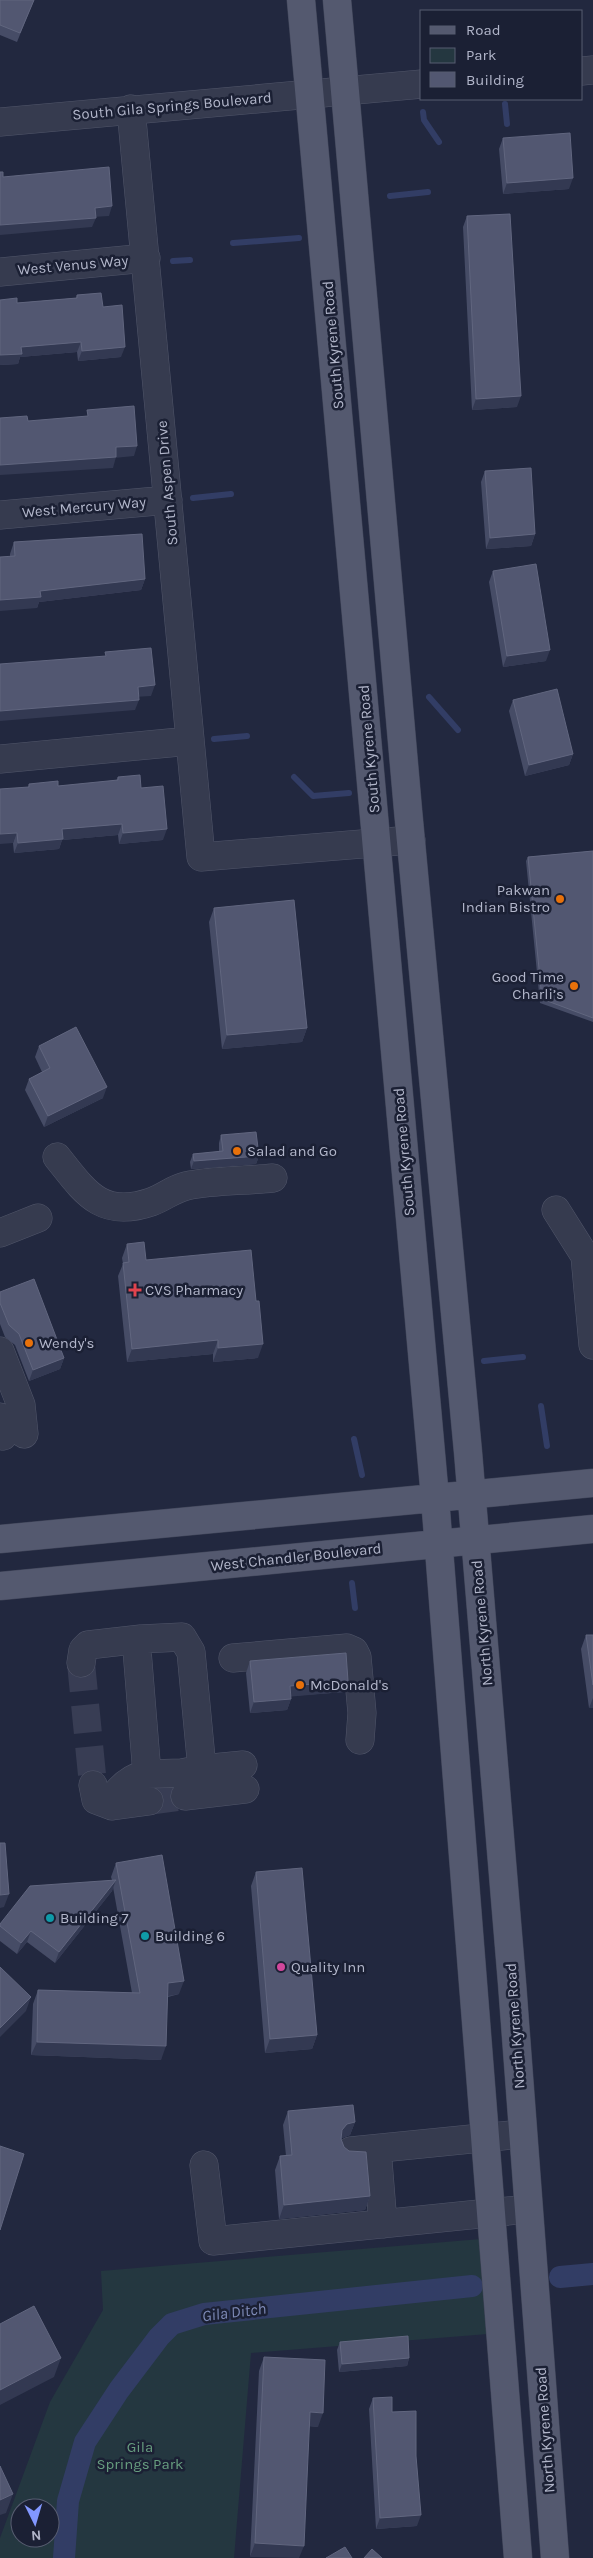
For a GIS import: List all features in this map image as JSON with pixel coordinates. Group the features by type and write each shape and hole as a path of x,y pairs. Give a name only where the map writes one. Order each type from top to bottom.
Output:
{"main road":[{"name":"South Kyrene Road","path":"301,0 435,1498"},
{"path":"337,0 471,1495"},
{"path":"404,1155 415,1109 434,1083"},
{"path":"0,1539 593,1483"},
{"name":"North Kyrene Road","path":"471,1495 555,2558"},
{"path":"435,1498 518,2558"},
{"name":"West Chandler Boulevard","path":"0,1586 593,1529"}],"street":[{"name":"South Gila Springs Boulevard","path":"0,122 420,84"},
{"name":"South Aspen Drive","path":"131,109 201,857 376,842"},
{"name":"West Venus Way","path":"0,272 146,258"},
{"name":"West Mercury Way","path":"0,515 168,500"},
{"path":"0,759 190,741"},
{"path":"376,842 411,840"},
{"path":"57,1157 86,1194 103,1203 121,1208 152,1202 185,1186 273,1178"},
{"path":"556,1210 585,1256 593,1346"},
{"path":"0,1233 38,1218"},
{"path":"0,1351 20,1405 9,1429"},
{"path":"81,1662 83,1650 88,1645 182,1637 191,1652 202,1769"},
{"path":"141,1639 137,1650 147,1774"},
{"path":"233,1658 347,1648 354,1651 357,1656 362,1713 360,1740"},
{"path":"112,1806 112,1798 136,1776 182,1773 202,1769 244,1777 185,1796"},
{"path":"93,1785 96,1800 112,1806 148,1801"},
{"path":"383,2224 364,2150 522,2134"},
{"path":"204,2166 213,2241 528,2209"}],"green space":[{"name":"Gila Springs Park","path":"481,2239 488,2334 251,2353 234,2558 0,2558 0,2538 10,2511 10,2548 60,2548 60,2498 15,2498 50,2402 103,2310 101,2271"}],"building":[{"path":"0,0 34,0 20,33 0,25"},
{"path":"570,133 573,178 507,183 503,138"},
{"path":"109,167 112,206 95,208 96,218 0,225 0,172 3,172 3,177"},
{"path":"510,214 521,396 476,399 467,216"},
{"path":"101,293 103,307 122,305 125,347 82,351 81,342 21,347 22,354 0,355 0,300 17,298 17,303 77,298 77,295"},
{"path":"134,406 137,446 116,447 116,457 0,465 0,418 27,416 28,421 88,416 87,410"},
{"path":"531,468 535,534 490,538 485,471"},
{"path":"142,534 145,579 40,591 41,597 0,600 0,557 15,556 14,542"},
{"path":"536,564 550,650 507,656 493,571"},
{"path":"151,648 155,685 138,687 139,700 0,711 0,664 106,656 105,652"},
{"path":"557,689 573,754 529,765 513,700"},
{"path":"140,775 141,788 163,786 167,829 123,833 122,824 62,829 63,839 18,843 17,833 0,834 0,789 29,787 29,784 58,781 58,786 118,780 118,777"},
{"path":"593,851 593,1018 542,999 528,857"},
{"path":"294,900 307,1028 227,1035 214,908"},
{"path":"76,1027 107,1087 48,1116 29,1079 50,1068 39,1046"},
{"path":"256,1132 259,1156 194,1161 193,1154 223,1151 221,1135"},
{"name":"CVS Pharmacy","path":"144,1242 146,1260 251,1250 263,1344 218,1348 218,1340 132,1349 123,1263 129,1262 127,1244"},
{"name":"Wendy's","path":"34,1279 64,1358 33,1370 19,1334 9,1325 0,1303 0,1292"},
{"path":"586,1635 593,1635 593,1685"},
{"name":"McDonald's","path":"346,1653 348,1681 290,1686 291,1699 254,1702 250,1661"},
{"path":"0,1843 5,1843 9,1894 0,1895"},
{"path":"162,1855 184,1981 168,1983 166,2046 37,2042 38,1990 140,1993 116,1863"},
{"name":"Quality Inn","path":"302,1868 317,2035 270,2039 256,1872"},
{"name":"Building 7","path":"116,1880 59,1952 31,1931 21,1943 0,1926 30,1886"},
{"path":"0,1967 31,1997 0,2028"},
{"path":"353,2105 355,2122 347,2124 342,2130 341,2139 344,2147 349,2151 366,2152 370,2196 284,2205 280,2156 292,2155 288,2111"},
{"path":"0,2146 24,2154 0,2230"},
{"path":"34,2306 61,2358 0,2390 0,2324"},
{"path":"408,2336 409,2358 342,2364 340,2342"},
{"path":"264,2357 325,2360 323,2413 310,2412 304,2546 255,2543"},
{"path":"392,2397 392,2412 416,2411 416,2456 421,2515 380,2518 373,2398"},
{"path":"0,2466 13,2494 0,2500"},
{"path":"345,2547 352,2558 326,2558"},
{"path":"372,2549 382,2558 364,2558"}],"waterway":[{"path":"505,104 507,124"},
{"path":"423,112 424,120 439,142"},
{"path":"390,196 428,192"},
{"path":"233,243 299,238"},
{"path":"173,261 190,260"},
{"path":"193,498 231,494"},
{"path":"429,697 458,730"},
{"path":"214,739 247,736"},
{"path":"294,777 313,796 349,793"},
{"path":"484,1361 523,1357"},
{"path":"541,1406 547,1446"},
{"path":"354,1439 362,1475"},
{"path":"352,1583 355,1608"},
{"name":"Gila Ditch","path":"560,2277 593,2274"},
{"name":"Gila Ditch","path":"64,2558 68,2501 85,2442 119,2390 159,2337 172,2324 204,2314 472,2286"}],"tunnel":[{"path":"81,1663 93,1785"},
{"path":"149,1801 185,1796"}],"place":[{"name":"Pakwan Indian Bistro","path":"560,899"},
{"name":"Good Time Charli’s","path":"574,986"},
{"name":"Salad and Go","path":"237,1151"},
{"name":"CVS Pharmacy","path":"135,1290"},
{"name":"Wendy's","path":"29,1343"},
{"name":"McDonald's","path":"300,1685"},
{"name":"Building 7","path":"50,1918"},
{"name":"Building 6","path":"145,1936"},
{"name":"Quality Inn","path":"281,1967"}]}
